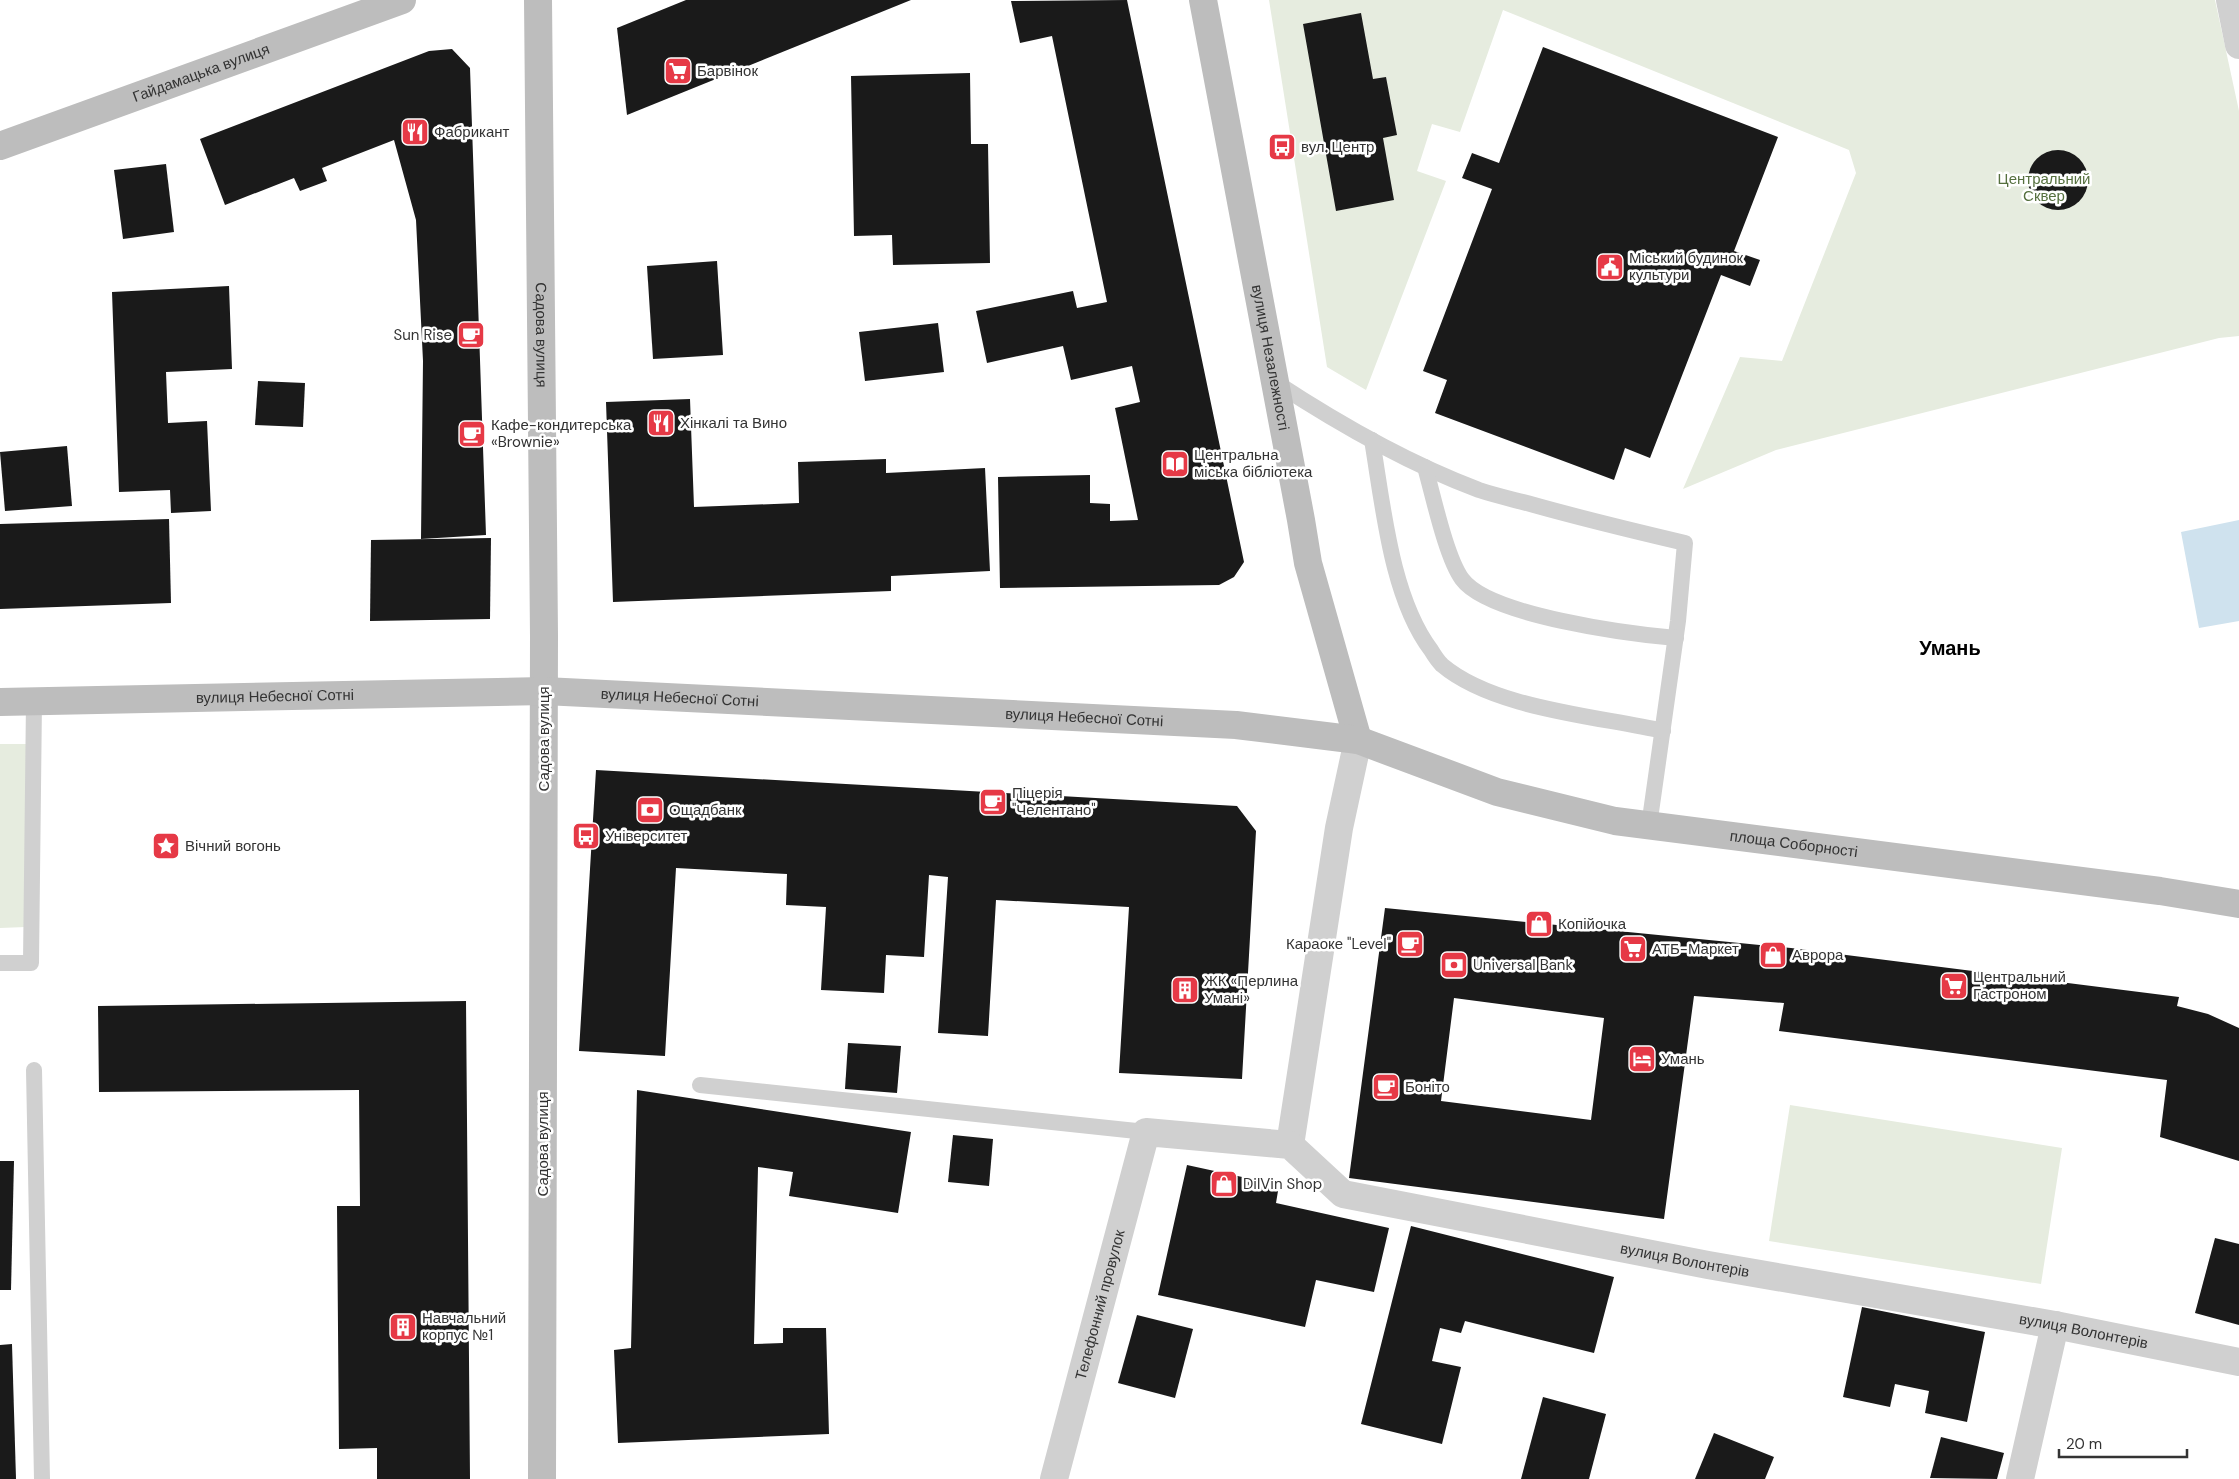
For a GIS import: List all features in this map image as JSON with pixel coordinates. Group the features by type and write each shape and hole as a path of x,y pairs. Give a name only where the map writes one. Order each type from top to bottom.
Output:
{"main road":[{"name":"Гайдамацька вулиця","path":"0,146 402,0"},
{"name":"Садова вулиця","path":"538,0 544,691 542,1479"},
{"name":"вулиця Незалежності","path":"1203,0 1308,563 1358,740"},
{"name":"вулиця Небесної Сотні","path":"0,702 544,691 1236,725 1358,740"},
{"name":"площа Соборності","path":"1358,740 1497,792 1615,821 2160,891 2239,904"}],"street":[{"path":"2230,0 2239,45"},
{"path":"1146,1132 1290,1145 1339,828 1358,740"},
{"name":"Телефонний провулок","path":"1054,1479 1146,1132"},
{"name":"вулиця Волонтерів","path":"1290,1145 1343,1194 1708,1265 2055,1324 2239,1362"},
{"path":"2020,1479 2055,1324"}],"lane":[{"path":"1275,382 1324,414 1372,440 1425,467 1481,490 1582,518 1685,542 1676,638 1648,826"},
{"path":"1372,440 1397,577 1408,612 1425,643 1442,665 1475,686 1521,702 1662,730"},
{"path":"1425,467 1454,564 1462,579 1474,591 1491,600 1572,624 1645,636 1676,638"},
{"path":"0,963 31,963 34,701"},
{"path":"34,1070 42,1479"},
{"path":"700,1085 1146,1132"}],"green space":[{"name":"Центральний Сквер","path":"1269,0 2215,0 2239,111 2239,336 2219,338 1776,450 1683,489 1740,357 1782,361 1856,173 1849,150 1503,10 1460,132 1432,124 1417,171 1446,181 1366,390 1327,367"},
{"path":"0,744 26,744 26,927 0,928"},
{"path":"1790,1105 2062,1148 2041,1284 1769,1241"}],"water":[{"path":"2239,520 2239,621 2199,628 2181,532"}],"building":[{"name":"Барвінок","path":"686,0 911,0 627,115 617,28"},
{"path":"1127,0 1244,562 1234,577 1219,585 1000,588 998,477 1090,475 1090,503 1110,504 1110,521 1138,520 1115,408 1140,402 1132,366 1071,380 1063,346 987,363 976,311 1073,291 1077,308 1107,302 1052,36 1020,43 1011,1"},
{"path":"1361,13 1373,79 1386,77 1397,135 1383,138 1394,200 1336,211 1303,24"},
{"name":"Міський будинок культури","path":"1543,47 1778,137 1734,251 1760,260 1750,286 1721,275 1650,458 1625,448 1614,480 1435,413 1447,380 1423,371 1492,189 1462,178 1472,153 1499,163"},
{"path":"452,49 470,68 486,535 421,539 423,361 416,220 394,140 322,168 327,181 300,191 294,178 225,205 200,139 429,51"},
{"path":"970,73 971,144 988,144 990,263 893,265 892,235 854,236 851,76"},
{"path":"2052,150 2064,150 2080,158 2086,168 2088,180 2086,192 2080,202 2064,210 2052,210 2036,202 2028,186 2028,174 2036,158"},
{"path":"166,164 174,232 123,239 114,170"},
{"path":"717,261 723,355 653,359 647,266"},
{"path":"229,286 232,369 166,372 168,423 207,421 211,511 171,513 170,490 119,492 112,292"},
{"path":"938,323 944,372 865,381 859,332"},
{"path":"258,381 305,383 303,427 255,425"},
{"path":"690,399 694,507 799,503 798,462 886,459 886,473 985,468 990,571 891,576 891,591 613,602 606,402"},
{"path":"67,446 72,506 5,511 0,452"},
{"path":"169,519 171,603 0,609 0,524"},
{"path":"491,538 490,619 370,621 371,540"},
{"path":"596,770 1237,806 1256,831 1242,1079 1119,1073 1129,907 996,900 988,1036 938,1033 948,877 929,875 924,957 886,955 884,993 821,990 826,907 786,905 787,874 676,868 665,1056 579,1051"},
{"name":"Умань","path":"1385,908 1791,948 2179,997 2177,1006 2208,1014 2239,1028 2239,1161 2160,1137 2167,1080 1779,1031 1784,1003 1694,996 1664,1219 1349,1178","holes":["1454,998 1604,1018 1591,1120 1441,1101"]},
{"name":"Навчальний корпус №1","path":"466,1001 470,1479 377,1479 377,1448 339,1449 337,1206 360,1206 359,1090 99,1092 98,1006"},
{"path":"848,1043 901,1046 897,1093 845,1089"},
{"path":"637,1090 911,1132 898,1213 789,1196 793,1172 758,1167 754,1344 783,1343 783,1328 826,1328 829,1434 618,1443 614,1350 631,1348"},
{"path":"953,1135 993,1139 989,1186 948,1182"},
{"path":"0,1161 14,1161 11,1290 0,1290"},
{"path":"1187,1165 1279,1185 1276,1203 1389,1228 1374,1292 1316,1280 1305,1327 1158,1295"},
{"path":"1411,1226 1614,1277 1594,1353 1465,1321 1461,1333 1440,1328 1432,1361 1461,1367 1442,1444 1361,1424"},
{"path":"2215,1238 2239,1244 2239,1325 2195,1313"},
{"path":"1862,1307 1985,1332 1967,1422 1925,1413 1929,1391 1895,1384 1890,1407 1843,1397"},
{"path":"1137,1315 1193,1329 1175,1398 1118,1383"},
{"path":"12,1344 16,1479 0,1479 0,1345"},
{"path":"1543,1397 1606,1414 1589,1479 1521,1479"},
{"path":"1714,1433 1774,1457 1765,1479 1695,1479"},
{"path":"1941,1437 2004,1453 1997,1479 1930,1478"}],"place":[{"name":"Барвінок","path":"678,71"},
{"name":"Фабрикант","path":"415,132"},
{"name":"вул. Центр","path":"1282,147"},
{"name":"Міський будинок культури","path":"1610,267"},
{"name":"Sun Rise","path":"471,335"},
{"name":"Хінкалі та Вино","path":"661,423"},
{"name":"Кафе-кондитерська «Brownie»","path":"472,434"},
{"name":"Центральна міська бібліотека","path":"1175,464"},
{"name":"Піцерія \"Челентано\"","path":"993,802"},
{"name":"Ощадбанк","path":"650,810"},
{"name":"Університет","path":"586,836"},
{"name":"Вічний вогонь","path":"166,846"},
{"name":"Копійочка","path":"1539,924"},
{"name":"Караоке \"Level\"","path":"1410,944"},
{"name":"АТБ-Маркет","path":"1633,949"},
{"name":"Аврора","path":"1773,955"},
{"name":"Universal Bank","path":"1454,965"},
{"name":"Центральний Гастроном","path":"1954,986"},
{"name":"ЖК «Перлина Умані»","path":"1185,990"},
{"name":"Умань","path":"1642,1059"},
{"name":"Боніто","path":"1386,1087"},
{"name":"DilVin Shop","path":"1224,1184"},
{"name":"Навчальний корпус №1","path":"403,1327"}],"district":[{"name":"Умань","path":"1950,648"}]}
